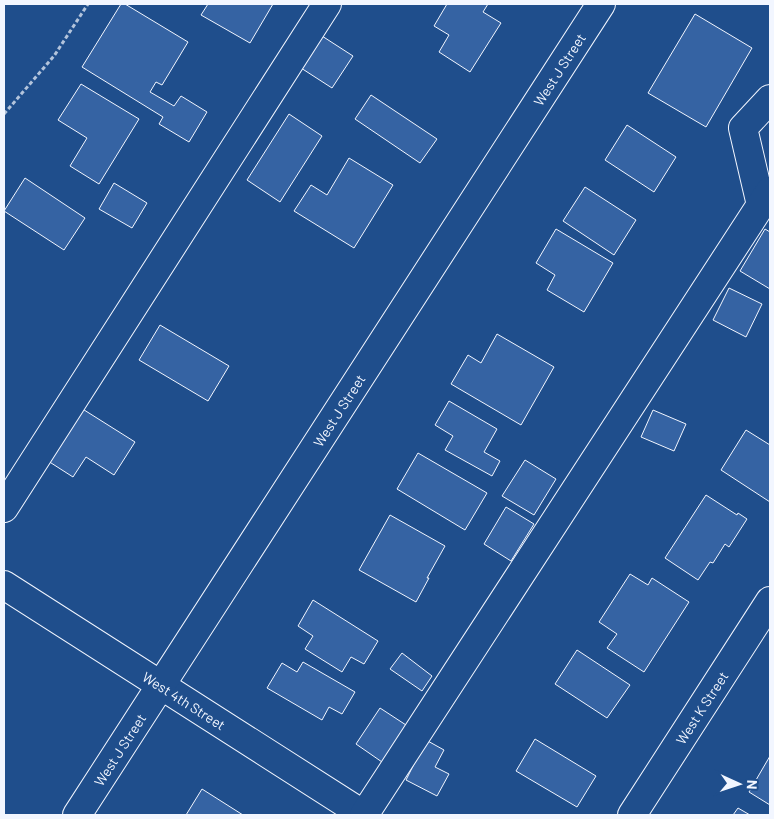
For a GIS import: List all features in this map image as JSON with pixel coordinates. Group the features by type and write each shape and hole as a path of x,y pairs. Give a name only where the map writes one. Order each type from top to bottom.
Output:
{"street":[{"path":"4,508 327,4"},
{"name":"West J Street","path":"77,815 601,4"},
{"path":"364,815 766,198 743,128 770,99"},
{"name":"West 4th Street","path":"4,585 364,815"},
{"name":"West K Street","path":"632,815 770,601"}],"path":[{"path":"4,114 54,56 88,4"}],"building":[{"path":"121,4 125,4 188,42 162,85 156,82 150,92 174,106 181,96 207,112 189,142 159,124 163,117 82,67"},
{"path":"208,4 273,4 250,43 201,15"},
{"path":"447,4 488,4 483,12 501,23 470,72 439,52 449,35 434,26"},
{"path":"695,14 752,48 706,127 648,93"},
{"path":"322,36 353,56 332,88 301,68"},
{"path":"81,84 139,119 99,184 70,166 87,138 58,120"},
{"path":"371,95 437,139 420,163 355,119"},
{"path":"289,114 322,136 280,202 247,180"},
{"path":"627,125 676,157 654,192 605,160"},
{"path":"349,158 393,185 354,248 294,211 311,185 327,195"},
{"path":"25,178 85,218 64,250 4,211"},
{"path":"114,183 147,203 132,228 99,209"},
{"path":"585,187 636,220 614,255 563,221"},
{"path":"556,229 613,263 584,312 547,290 555,275 536,263"},
{"path":"765,229 770,232 770,289 740,271"},
{"path":"729,288 762,304 746,337 713,320"},
{"path":"160,325 229,366 208,401 139,360"},
{"path":"497,334 554,367 521,425 451,384 468,355 481,363"},
{"path":"449,401 497,429 484,452 500,461 492,476 445,450 453,436 435,425"},
{"path":"81,408 135,442 114,475 86,457 73,477 48,461"},
{"path":"653,410 686,424 674,451 641,437"},
{"path":"746,430 770,445 770,502 721,470"},
{"path":"418,453 487,493 465,530 397,489"},
{"path":"525,460 556,479 534,515 502,496"},
{"path":"706,495 737,515 738,513 747,519 729,547 725,544 713,563 710,562 698,580 665,558"},
{"path":"506,507 534,524 511,561 484,544"},
{"path":"390,515 445,546 416,602 359,570"},
{"path":"630,574 648,585 652,578 689,602 644,672 607,648 617,634 599,622"},
{"path":"313,600 378,641 364,664 351,657 342,672 305,649 313,636 298,626"},
{"path":"577,650 630,685 607,718 555,684"},
{"path":"402,653 432,676 422,691 390,669"},
{"path":"303,662 355,692 342,714 329,707 322,720 267,688 282,663 297,672"},
{"path":"380,708 406,725 382,762 356,744"},
{"path":"535,739 596,776 577,807 516,771"},
{"path":"426,740 444,750 435,767 449,774 437,796 406,780"},
{"path":"770,756 770,805 749,792"},
{"path":"202,789 243,815 186,815"},
{"path":"738,808 750,815 733,815"}]}
